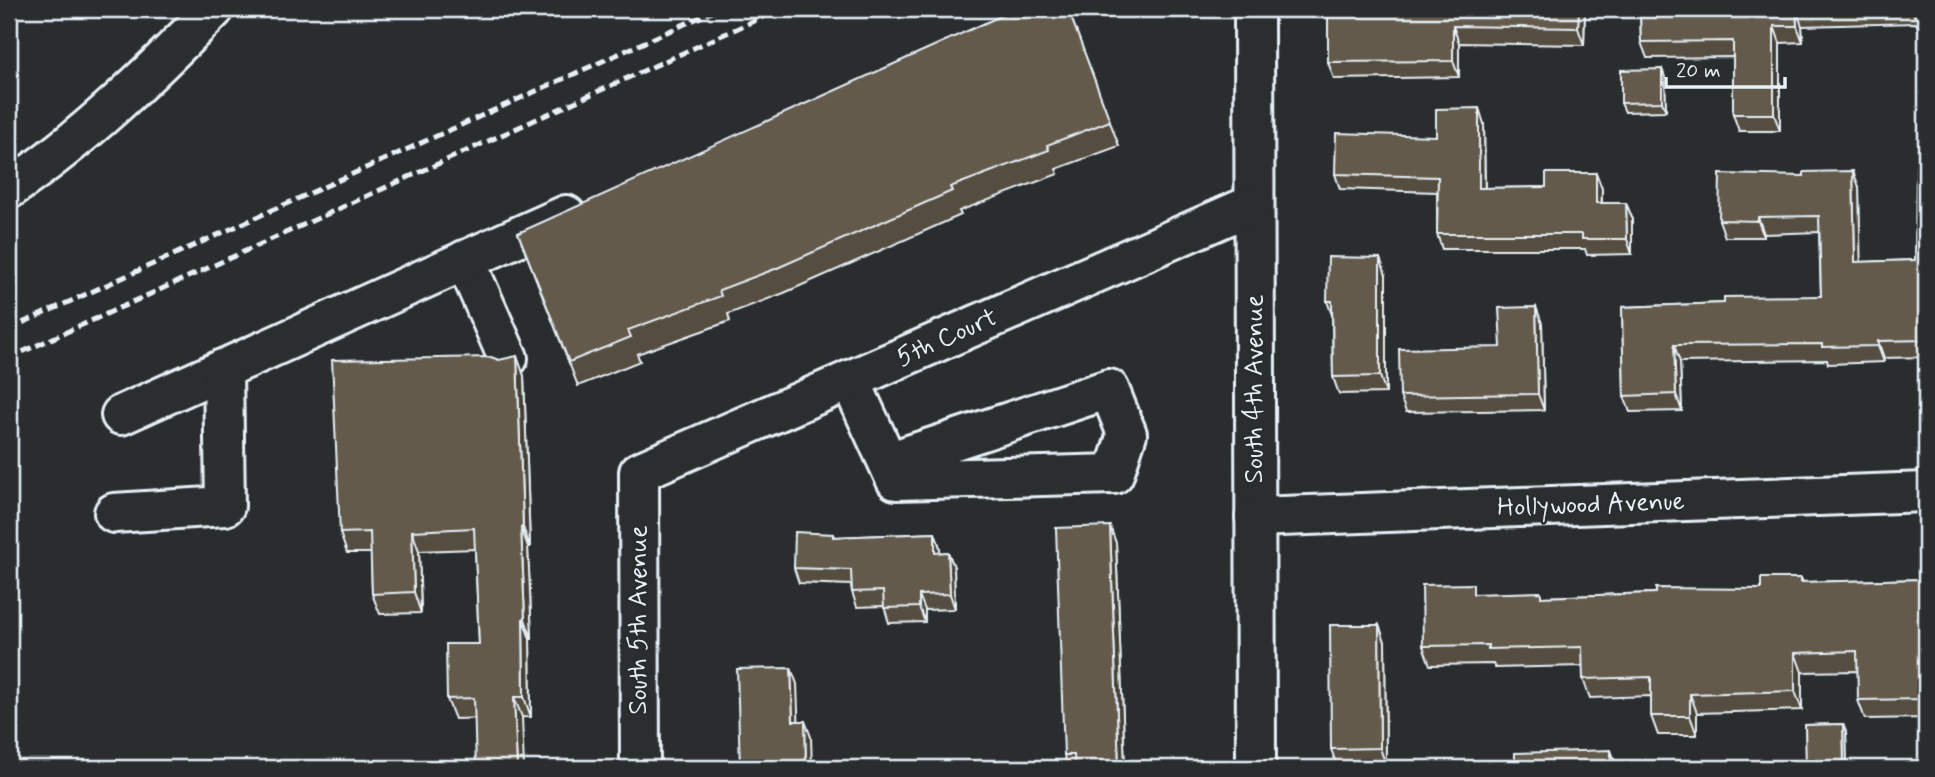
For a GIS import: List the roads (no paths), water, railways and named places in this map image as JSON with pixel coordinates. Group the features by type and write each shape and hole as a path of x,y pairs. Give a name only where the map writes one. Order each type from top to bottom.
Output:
{"street":[{"path":"9,188 74,138 162,62 214,9"},
{"name":"South 4th Avenue","path":"1254,9 1256,768"},
{"path":"121,415 593,203"},
{"name":"5th Court","path":"639,472 1254,204"},
{"path":"466,260 508,358"},
{"path":"114,513 225,506 223,369"},
{"path":"850,380 896,480 1114,474 1127,434 1109,389 888,462"},
{"name":"South 5th Avenue","path":"639,472 640,768"},
{"name":"Hollywood Avenue","path":"1255,517 1926,492"}],"railway":[{"path":"9,329 718,9"},
{"path":"9,358 780,9"}]}
